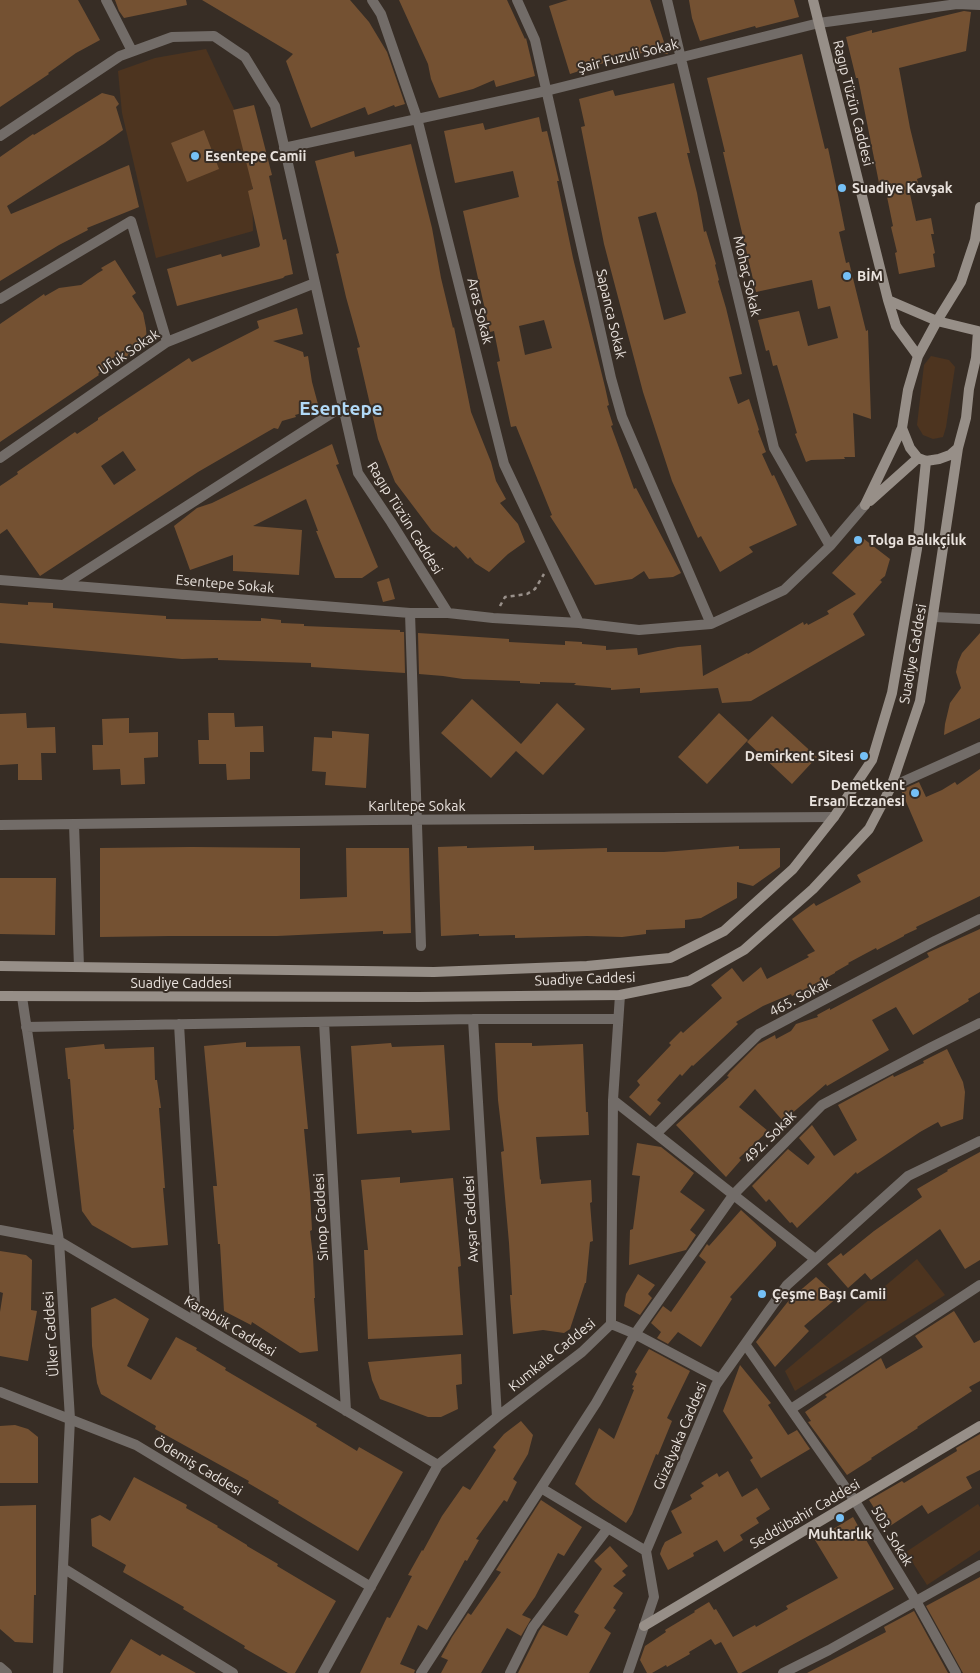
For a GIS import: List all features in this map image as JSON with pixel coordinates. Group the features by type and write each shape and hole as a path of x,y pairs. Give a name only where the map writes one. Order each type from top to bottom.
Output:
{"main road":[{"name":"Ragıp Tüzün Caddesi","path":"813,0 888,300 896,326 918,356"},
{"path":"866,506 902,428 908,390 918,356 961,282 975,240 980,207"},
{"path":"888,300 937,321"},
{"name":"Suadiye Caddesi","path":"0,996 398,997 620,994 689,981 744,950 814,889 869,830 891,787 920,701 958,448 966,418 969,389 978,358 979,328 937,321"},
{"path":"902,428 910,448 922,459"},
{"path":"866,506 922,459 950,455 958,448"},
{"name":"Suadiye Caddesi","path":"0,966 434,972 587,966 670,958 724,931 793,870 834,817 872,760 892,693 917,549 922,459"},
{"name":"Seddübahir Caddesi","path":"644,1626 980,1426"}],"street":[{"path":"106,0 132,51"},
{"name":"Aras Sokak","path":"372,0 381,14 418,118 504,464 579,623"},
{"name":"Sapanca Sokak","path":"517,0 535,40 609,369 622,417 711,624"},
{"name":"Mohaç Sokak","path":"667,0 774,448 830,546"},
{"name":"Şair Fuzuli Sokak","path":"284,148 546,91 820,23 957,2 980,5"},
{"name":"Ragıp Tüzün Caddesi","path":"0,136 120,56 172,37 214,36 245,57 275,106 358,473 448,613"},
{"path":"0,299 131,221 166,342"},
{"name":"Ufuk Sokak","path":"0,458 166,342 315,283"},
{"path":"65,584 343,406"},
{"path":"448,613 493,618 579,623 639,630 711,624 784,590 830,546 866,506"},
{"name":"Esentepe Sokak","path":"0,580 410,613 448,613"},
{"path":"410,613 421,946"},
{"path":"934,617 980,619"},
{"path":"891,787 980,747"},
{"name":"Karlıtepe Sokak","path":"0,825 834,817"},
{"path":"74,824 78,967"},
{"name":"465. Sokak","path":"657,1133 759,1034 980,919"},
{"name":"Kumkale Caddesi","path":"323,1673 438,1465 582,1352 611,1324 614,1100 620,994"},
{"name":"Ülker Caddesi","path":"22,997 59,1241 70,1419 58,1673"},
{"path":"26,1027 618,1019"},
{"name":"Avşar Caddesi","path":"473,1020 497,1417"},
{"name":"Sinop Caddesi","path":"324,1022 346,1410"},
{"name":"492. Sokak","path":"421,1673 596,1403 635,1334 734,1194 822,1105 980,1023"},
{"path":"179,1024 196,1322"},
{"path":"614,1100 815,1259"},
{"name":"Güzelyaka Caddesi","path":"646,1550 716,1385 787,1284 908,1176 980,1141"},
{"name":"Karabük Caddesi","path":"0,1230 59,1241 438,1465"},
{"path":"791,1409 980,1285"},
{"path":"611,1324 635,1334 720,1379"},
{"name":"503. Sokak","path":"745,1344 855,1501 916,1601 956,1673"},
{"name":"Ödemiş Caddesi","path":"0,1392 136,1445 371,1587"},
{"path":"541,1488 646,1550 654,1597 628,1673"},
{"path":"510,1673 533,1628 608,1528"},
{"path":"783,1673 829,1650 980,1565"},
{"path":"63,1568 233,1673"},
{"path":"0,1668 7,1673"}],"path":[{"path":"493,618 505,597 527,594 535,589 542,576 553,567"}],"shaded area":[{"path":"206,49 241,124 252,178 253,231 156,258 122,113 118,71 155,58"},
{"path":"931,356 949,360 955,367 943,437 933,439 923,435 917,425 924,365"},
{"path":"917,1259 945,1295 795,1391 785,1371"},
{"path":"978,1504 980,1507 980,1550 927,1585 906,1552"}],"building":[{"path":"0,0 78,0 100,40 76,53 0,107"},
{"path":"115,0 186,0 187,5 124,18"},
{"path":"202,0 350,0 369,22 387,52 405,104 395,107 394,105 368,115 365,107 311,128 286,61 293,54"},
{"path":"399,0 507,0 526,38 535,76 496,87 494,80 473,89 439,98 431,79 428,64"},
{"path":"568,0 650,0 668,54 657,49 631,56 626,60 622,57 570,74 549,6"},
{"path":"689,0 794,0 799,17 756,28 755,26 700,41 692,18"},
{"path":"964,11 971,12 966,51 899,68 910,128 922,177 917,179 918,183 908,185 916,221 931,218 934,234 931,234 935,253 933,254 935,267 899,274 895,253 897,252 891,227 893,226 885,187 880,188 858,78 856,78 846,37 872,30 872,33"},
{"path":"802,54 825,149 828,148 837,190 845,230 839,232 846,263 849,262 866,331 868,330 871,419 853,413 855,457 806,462 795,434 797,433 777,365 773,366 769,350 766,351 758,320 799,311 808,346 838,338 830,306 818,309 812,280 756,292 707,78"},
{"path":"674,83 690,153 687,153 704,232 706,231 716,264 718,281 742,374 729,377 738,404 749,399 766,452 762,454 797,525 749,547 753,552 720,572 701,536 698,538 672,481 643,392 604,244 581,127 585,126 579,99 613,90 615,96","holes":["656,212 686,313 664,320 638,217"]},
{"path":"102,93 114,96 119,104 116,107 123,130 7,206 11,214 129,165 139,207 87,228 88,230 59,245 0,281 0,157 33,134"},
{"path":"254,105 272,175 269,176 283,240 286,239 293,274 177,306 167,269 221,254 222,257 259,247 260,245 248,191 253,189 233,110"},
{"path":"539,117 542,132 547,131 559,181 557,181 573,258 609,405 607,406 613,425 611,426 634,489 636,488 681,573 673,577 649,579 644,571 632,579 595,585 550,516 552,515 516,426 511,427 497,362 500,361 494,331 490,332 463,211 519,197 513,171 455,183 444,131 483,123 485,130","holes":["544,320 552,348 525,355 519,326"]},
{"name":"Esentepe Camii","path":"204,130 219,169 187,182 171,143"},
{"path":"411,144 432,228 441,278 454,327 471,412 491,462 496,481 506,499 500,503 518,524 525,542 508,554 489,572 475,563 470,557 468,559 456,546 454,548 432,531 395,482 378,439 357,348 360,347 336,254 339,253 315,161 354,151 355,157"},
{"path":"115,260 136,293 132,296 143,313 147,342 118,363 116,361 99,375 0,442 0,324 44,294 45,296 59,288 81,285 103,270 101,268"},
{"path":"297,308 303,334 273,341 303,352 304,357 308,356 319,408 282,421 278,429 274,428 198,472 40,576 7,529 0,534 0,486 75,432 77,434 189,358 192,362 259,328 257,321","holes":["123,451 136,470 114,485 101,466"]},
{"path":"332,444 339,464 336,465 378,567 362,578 335,578 316,531 318,531 306,499 253,526 302,530 299,575 233,571 233,555 190,570 174,526 197,508 212,503"},
{"path":"864,539 890,559 885,576 880,580 882,582 853,614 865,635 751,701 722,703 718,688 640,693 640,688 611,690 611,688 574,685 576,683 520,683 520,681 463,679 419,674 418,633 509,639 509,642 565,645 565,641 582,642 582,644 606,646 606,650 637,648 638,655 678,647 701,645 703,676 748,654 803,622 804,625 807,623 808,625 829,614 827,611 856,594 832,573"},
{"path":"389,578 395,599 383,602 377,582"},
{"path":"28,602 53,603 53,608 166,616 166,619 261,621 261,618 281,620 281,623 304,624 304,626 400,630 400,632 404,632 405,673 311,667 311,663 218,660 218,658 182,659 0,643 0,603 28,605"},
{"path":"980,633 980,718 944,735 950,703 961,688 956,672 958,662 962,653"},
{"path":"472,699 521,744 557,703 585,729 543,775 516,751 491,778 441,733"},
{"path":"26,713 27,728 55,727 56,753 41,753 42,780 18,780 18,764 0,765 0,714"},
{"path":"208,713 234,713 235,727 263,726 264,752 250,752 250,779 227,780 226,764 199,764 198,740 209,740"},
{"path":"719,713 748,740 707,784 678,757"},
{"path":"772,716 817,757 792,784 747,742"},
{"path":"129,718 129,733 158,732 158,757 144,758 145,784 121,785 120,769 93,770 92,745 103,745 102,719"},
{"path":"332,731 369,734 366,788 325,785 326,772 312,771 314,737 332,738"},
{"path":"980,769 980,896 916,927 917,929 877,950 876,948 792,996 791,994 763,1006 736,1022 738,1024 693,1066 682,1076 680,1074 657,1100 661,1103 650,1116 629,1097 640,1085 637,1081 671,1045 669,1043 722,998 711,985 732,968 743,982 761,967 767,979 809,957 807,955 815,951 792,919 814,903 816,906 861,882 857,875 923,841 901,790 919,782 926,797 955,782 957,785"},
{"path":"467,846 467,848 534,846 534,850 607,848 607,852 664,852 739,846 739,849 780,848 780,867 753,886 737,882 737,898 701,918 685,920 685,928 646,930 646,934 622,937 515,938 515,935 479,936 479,934 441,936 438,847"},
{"path":"100,848 300,848 300,899 347,897 346,848 409,848 411,933 383,934 383,931 277,936 100,937"},
{"path":"0,878 56,878 55,935 0,934"},
{"path":"980,929 980,992 968,999 969,1001 913,1035 896,1007 872,1020 889,1050 827,1086 826,1084 783,1121 755,1089 739,1107 768,1131 739,1158 741,1160 726,1177 676,1125 729,1077 727,1076 730,1072 758,1044 775,1035 776,1039 791,1031 796,1024 818,1017 817,1015 830,1008 830,1010 929,957 927,953"},
{"path":"246,1042 246,1047 300,1046 308,1129 304,1129 310,1193 312,1230 310,1231 318,1351 300,1353 252,1322 251,1325 224,1311 220,1244 218,1244 213,1186 217,1186 204,1046"},
{"path":"391,1043 392,1047 444,1045 450,1130 412,1133 411,1130 357,1134 351,1046"},
{"path":"495,1043 532,1043 532,1046 583,1044 589,1135 536,1137 541,1184 591,1180 592,1202 590,1203 593,1241 590,1242 586,1283 570,1329 564,1333 543,1330 513,1334 509,1243 501,1152 504,1151 498,1100"},
{"path":"104,1044 105,1049 154,1047 155,1080 157,1080 161,1108 159,1108 165,1188 163,1188 168,1245 132,1248 92,1225 82,1211 73,1130 70,1079 68,1079 65,1048"},
{"path":"947,1049 963,1082 965,1092 963,1119 941,1127 938,1122 857,1174 856,1172 797,1228 792,1222 790,1223 769,1199 766,1202 752,1186 788,1149 808,1165 815,1157 799,1138 812,1125 834,1156 857,1140 838,1105 893,1075 894,1077 924,1063 923,1061"},
{"path":"637,1143 661,1147 694,1173 680,1192 705,1210 690,1230 696,1235 686,1250 629,1265 630,1230 633,1229 640,1176 632,1175"},
{"path":"980,1152 980,1260 965,1269 940,1229 871,1280 865,1273 848,1288 827,1264 841,1253 843,1256 922,1197 917,1189"},
{"path":"400,1177 400,1183 453,1178 461,1266 458,1267 463,1335 368,1339 364,1250 368,1250 361,1180"},
{"path":"741,1210 776,1242 776,1246 730,1297 732,1299 701,1347 678,1332 668,1344 657,1338 661,1332 651,1323 663,1306 671,1312 706,1262 699,1256 707,1244 709,1246"},
{"path":"0,1251 26,1255 32,1260 31,1310 37,1311 28,1361 0,1356 0,1312 3,1293 0,1292"},
{"path":"638,1274 655,1285 648,1294 652,1298 640,1315 624,1306 626,1294"},
{"path":"816,1277 838,1297 804,1326 809,1331 775,1367 756,1342 790,1299"},
{"path":"115,1298 149,1319 127,1366 151,1380 176,1337 197,1348 196,1350 226,1368 225,1370 317,1424 316,1426 357,1451 359,1447 403,1472 358,1551 278,1503 279,1501 248,1483 249,1481 155,1429 156,1426 101,1394 97,1383 92,1346 91,1308"},
{"path":"954,1311 974,1343 980,1340 980,1381 969,1387 972,1391 847,1475 808,1422 811,1421 805,1412 827,1397 825,1395 881,1358 886,1369 923,1347 915,1336"},
{"path":"649,1349 690,1371 667,1418 672,1421 658,1455 656,1454 632,1514 626,1523 593,1500 575,1484 599,1428 614,1439 634,1390 632,1385 637,1374 635,1372"},
{"path":"461,1354 462,1384 456,1385 458,1409 441,1417 428,1417 380,1399 372,1380 368,1362"},
{"path":"740,1365 771,1403 768,1405 788,1435 797,1430 810,1449 761,1478 750,1460 753,1458 723,1411"},
{"path":"521,1421 533,1435 528,1454 513,1479 517,1482 507,1502 504,1500 476,1539 479,1540 467,1561 465,1560 427,1630 418,1625 400,1664 415,1670 414,1673 360,1673 387,1617 390,1618 412,1576 408,1575 442,1516 463,1486 470,1490 496,1450 493,1447 504,1434"},
{"path":"15,1425 28,1429 38,1437 38,1483 0,1483 0,1426"},
{"path":"980,1434 980,1470 966,1477 972,1488 928,1514 922,1505 887,1528 869,1500 902,1481 904,1483 957,1451 956,1448"},
{"path":"728,1471 742,1497 757,1488 770,1509 756,1518 759,1523 740,1535 743,1540 724,1552 717,1540 693,1553 694,1556 668,1570 660,1554 662,1548 665,1542 682,1533 671,1511 692,1499 690,1495 704,1486 701,1483 717,1473 719,1477"},
{"path":"134,1477 187,1505 186,1508 218,1526 278,1564 277,1566 336,1601 295,1673 288,1673 244,1648 245,1646 183,1609 184,1607 123,1572 126,1565 92,1546 91,1519 100,1515 110,1521"},
{"path":"541,1500 582,1527 564,1556 558,1553 535,1597 522,1615 531,1619 521,1636 507,1628 481,1673 441,1673 448,1660 441,1657 452,1637 468,1613 471,1615 501,1572 496,1570"},
{"path":"36,1505 36,1595 34,1595 33,1643 15,1642 0,1629 0,1506"},
{"path":"853,1517 894,1589 741,1673 738,1673 721,1642 715,1645 711,1639 667,1667 666,1665 652,1673 647,1673 640,1660 645,1646 666,1632 665,1630 709,1602 714,1610 716,1609 733,1637 755,1625 756,1627 788,1609 786,1606 838,1578 815,1540"},
{"path":"610,1546 628,1566 622,1571 626,1575 613,1586 623,1593 613,1608 616,1610 604,1628 611,1633 589,1673 518,1673 543,1625 567,1636 579,1615 574,1612 602,1569 594,1561"},
{"path":"980,1577 980,1673 963,1673 926,1606"},
{"path":"914,1611 948,1673 807,1673 886,1632 884,1627"},
{"path":"131,1639 160,1656 162,1654 196,1673 110,1673"}],"place":[{"name":"Esentepe Camii","path":"195,156"},
{"name":"Suadiye Kavşak","path":"842,188"},
{"name":"BİM","path":"847,276"},
{"name":"Tolga Balıkçilık","path":"858,540"},
{"name":"Demirkent Sitesi","path":"864,756"},
{"name":"Demetkent Ersan Eczanesi","path":"915,793"},
{"name":"Çeşme Başı Camii","path":"762,1294"},
{"name":"Muhtarlık","path":"840,1518"}],"district":[{"name":"Esentepe","path":"341,409"}]}
